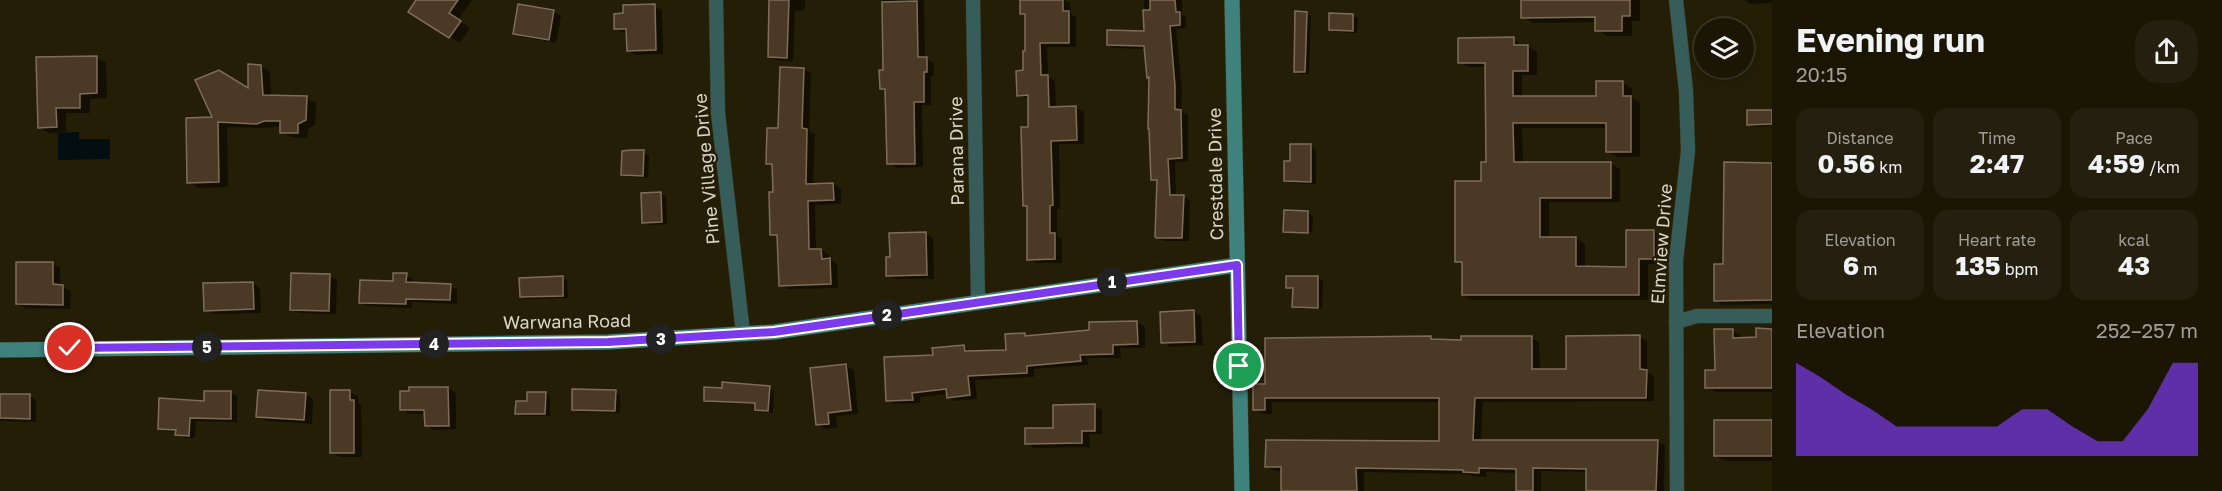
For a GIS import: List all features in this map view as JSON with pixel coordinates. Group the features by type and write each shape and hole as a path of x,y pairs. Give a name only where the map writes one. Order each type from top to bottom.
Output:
{"street":[{"name":"Pine Village Drive","path":"716,0 718,113 743,333"},
{"name":"Parana Drive","path":"973,0 978,301"},
{"name":"Crestdale Drive","path":"1232,0 1242,491"},
{"name":"Elmview Drive","path":"1676,0 1686,92 1688,151 1676,261 1677,491"},
{"name":"Warwana Road","path":"0,350 608,342 774,332 1237,265"},
{"path":"1676,322 1697,316 1772,316"}],"shaded area":[{"path":"79,132 79,139 110,139 110,159 58,160 58,133"}],"building":[{"path":"416,0 458,0 449,13 461,21 449,38 408,12"},
{"path":"769,0 789,0 787,58 768,57"},
{"path":"1020,0 1063,0 1063,11 1069,11 1069,43 1040,43 1041,75 1048,75 1049,107 1076,106 1077,140 1051,141 1053,205 1050,206 1050,233 1055,233 1055,259 1027,260 1027,206 1023,206 1021,127 1028,127 1028,95 1017,96 1016,71 1023,70 1023,51 1025,51 1025,14 1020,14"},
{"path":"1150,0 1175,0 1176,12 1180,12 1180,25 1170,26 1175,109 1181,110 1182,158 1168,159 1170,195 1184,195 1182,238 1156,238 1155,236 1157,180 1151,180 1148,129 1149,77 1147,78 1144,46 1107,45 1107,30 1144,31 1143,10 1150,10"},
{"path":"1521,0 1630,0 1630,16 1622,16 1622,31 1595,31 1595,17 1521,18"},
{"path":"917,1 918,57 927,57 927,72 924,72 924,102 914,102 915,164 887,164 885,89 880,89 879,70 883,70 882,2"},
{"path":"518,4 554,10 549,40 513,34"},
{"path":"655,4 656,50 627,51 626,29 614,29 614,14 623,13 623,5"},
{"path":"1295,11 1307,12 1305,72 1294,72"},
{"path":"1329,13 1353,14 1353,31 1329,30"},
{"path":"1514,37 1514,45 1528,45 1528,71 1513,71 1513,96 1596,96 1596,81 1623,81 1623,96 1631,96 1631,152 1606,152 1606,123 1513,123 1514,162 1611,162 1611,198 1540,198 1540,237 1576,237 1576,266 1626,267 1626,230 1654,230 1654,259 1639,259 1639,295 1462,295 1462,262 1455,262 1455,181 1481,181 1481,162 1486,162 1485,63 1458,63 1458,38"},
{"path":"97,56 97,93 80,94 80,108 56,108 57,127 38,128 36,57"},
{"path":"248,64 261,65 263,95 307,96 306,120 298,124 298,133 280,133 280,121 264,121 257,124 218,122 219,182 187,183 186,118 212,117 195,80 219,70 248,88"},
{"path":"780,67 804,68 802,128 807,129 806,184 833,183 834,200 808,201 809,249 821,249 822,259 830,258 831,284 779,286 777,235 770,235 769,192 773,192 772,164 766,164 767,128 778,128"},
{"path":"1747,110 1772,110 1772,124 1747,125"},
{"path":"1290,144 1311,144 1311,182 1284,181 1284,161 1290,161"},
{"path":"644,150 643,176 621,175 622,151"},
{"path":"1724,162 1772,163 1772,300 1714,301 1714,264 1723,264"},
{"path":"661,192 662,222 642,223 641,193"},
{"path":"1284,210 1308,211 1308,233 1283,232"},
{"path":"926,232 927,275 886,276 886,257 890,257 889,233"},
{"path":"16,262 53,262 53,284 63,285 63,305 16,304"},
{"path":"291,273 330,274 329,311 290,310"},
{"path":"393,273 407,273 406,282 451,284 450,300 406,299 406,304 359,303 360,280 393,281"},
{"path":"563,276 563,296 520,297 519,278"},
{"path":"1286,276 1318,276 1318,308 1292,307 1293,288 1286,288"},
{"path":"253,282 254,309 204,311 203,283"},
{"path":"1194,310 1195,342 1161,343 1160,312"},
{"path":"1137,321 1138,344 1113,345 1113,354 1080,355 1081,361 1027,366 1027,373 968,376 970,395 947,398 946,389 912,393 913,400 886,401 884,357 933,355 932,348 964,345 965,351 1006,350 1005,334 1025,333 1025,336 1089,330 1089,322"},
{"path":"1756,328 1772,329 1772,388 1705,388 1705,370 1715,370 1714,329 1733,329 1733,338 1756,337"},
{"path":"1640,335 1640,369 1647,370 1646,398 1475,398 1473,440 1658,440 1656,491 1586,491 1586,469 1533,468 1533,491 1516,491 1516,469 1479,468 1479,473 1463,472 1463,470 1356,468 1357,491 1281,491 1281,467 1265,467 1266,440 1439,441 1439,398 1265,398 1265,410 1253,410 1253,384 1265,384 1265,338 1431,336 1431,339 1461,340 1461,336 1532,336 1532,369 1566,369 1566,336"},
{"path":"846,364 851,410 828,413 829,424 816,425 810,368"},
{"path":"722,382 770,386 768,411 755,410 755,403 704,401 704,387 722,388"},
{"path":"409,387 448,387 449,426 425,426 424,410 400,410 400,391 409,391"},
{"path":"572,389 616,390 615,411 572,410"},
{"path":"258,390 306,393 304,420 256,417"},
{"path":"330,390 350,390 350,400 354,400 354,453 330,453"},
{"path":"204,391 231,391 231,419 190,418 189,436 175,435 176,430 158,429 159,398 204,401"},
{"path":"527,392 546,392 545,414 515,414 516,401 527,401"},
{"path":"0,394 30,394 30,419 0,418"},
{"path":"1095,404 1095,431 1082,431 1082,443 1025,444 1025,428 1053,428 1053,405"},
{"path":"1714,420 1772,420 1772,456 1714,456"}],"route":[{"path":"70,348 608,342 774,332 1237,265 1239,366"}]}
